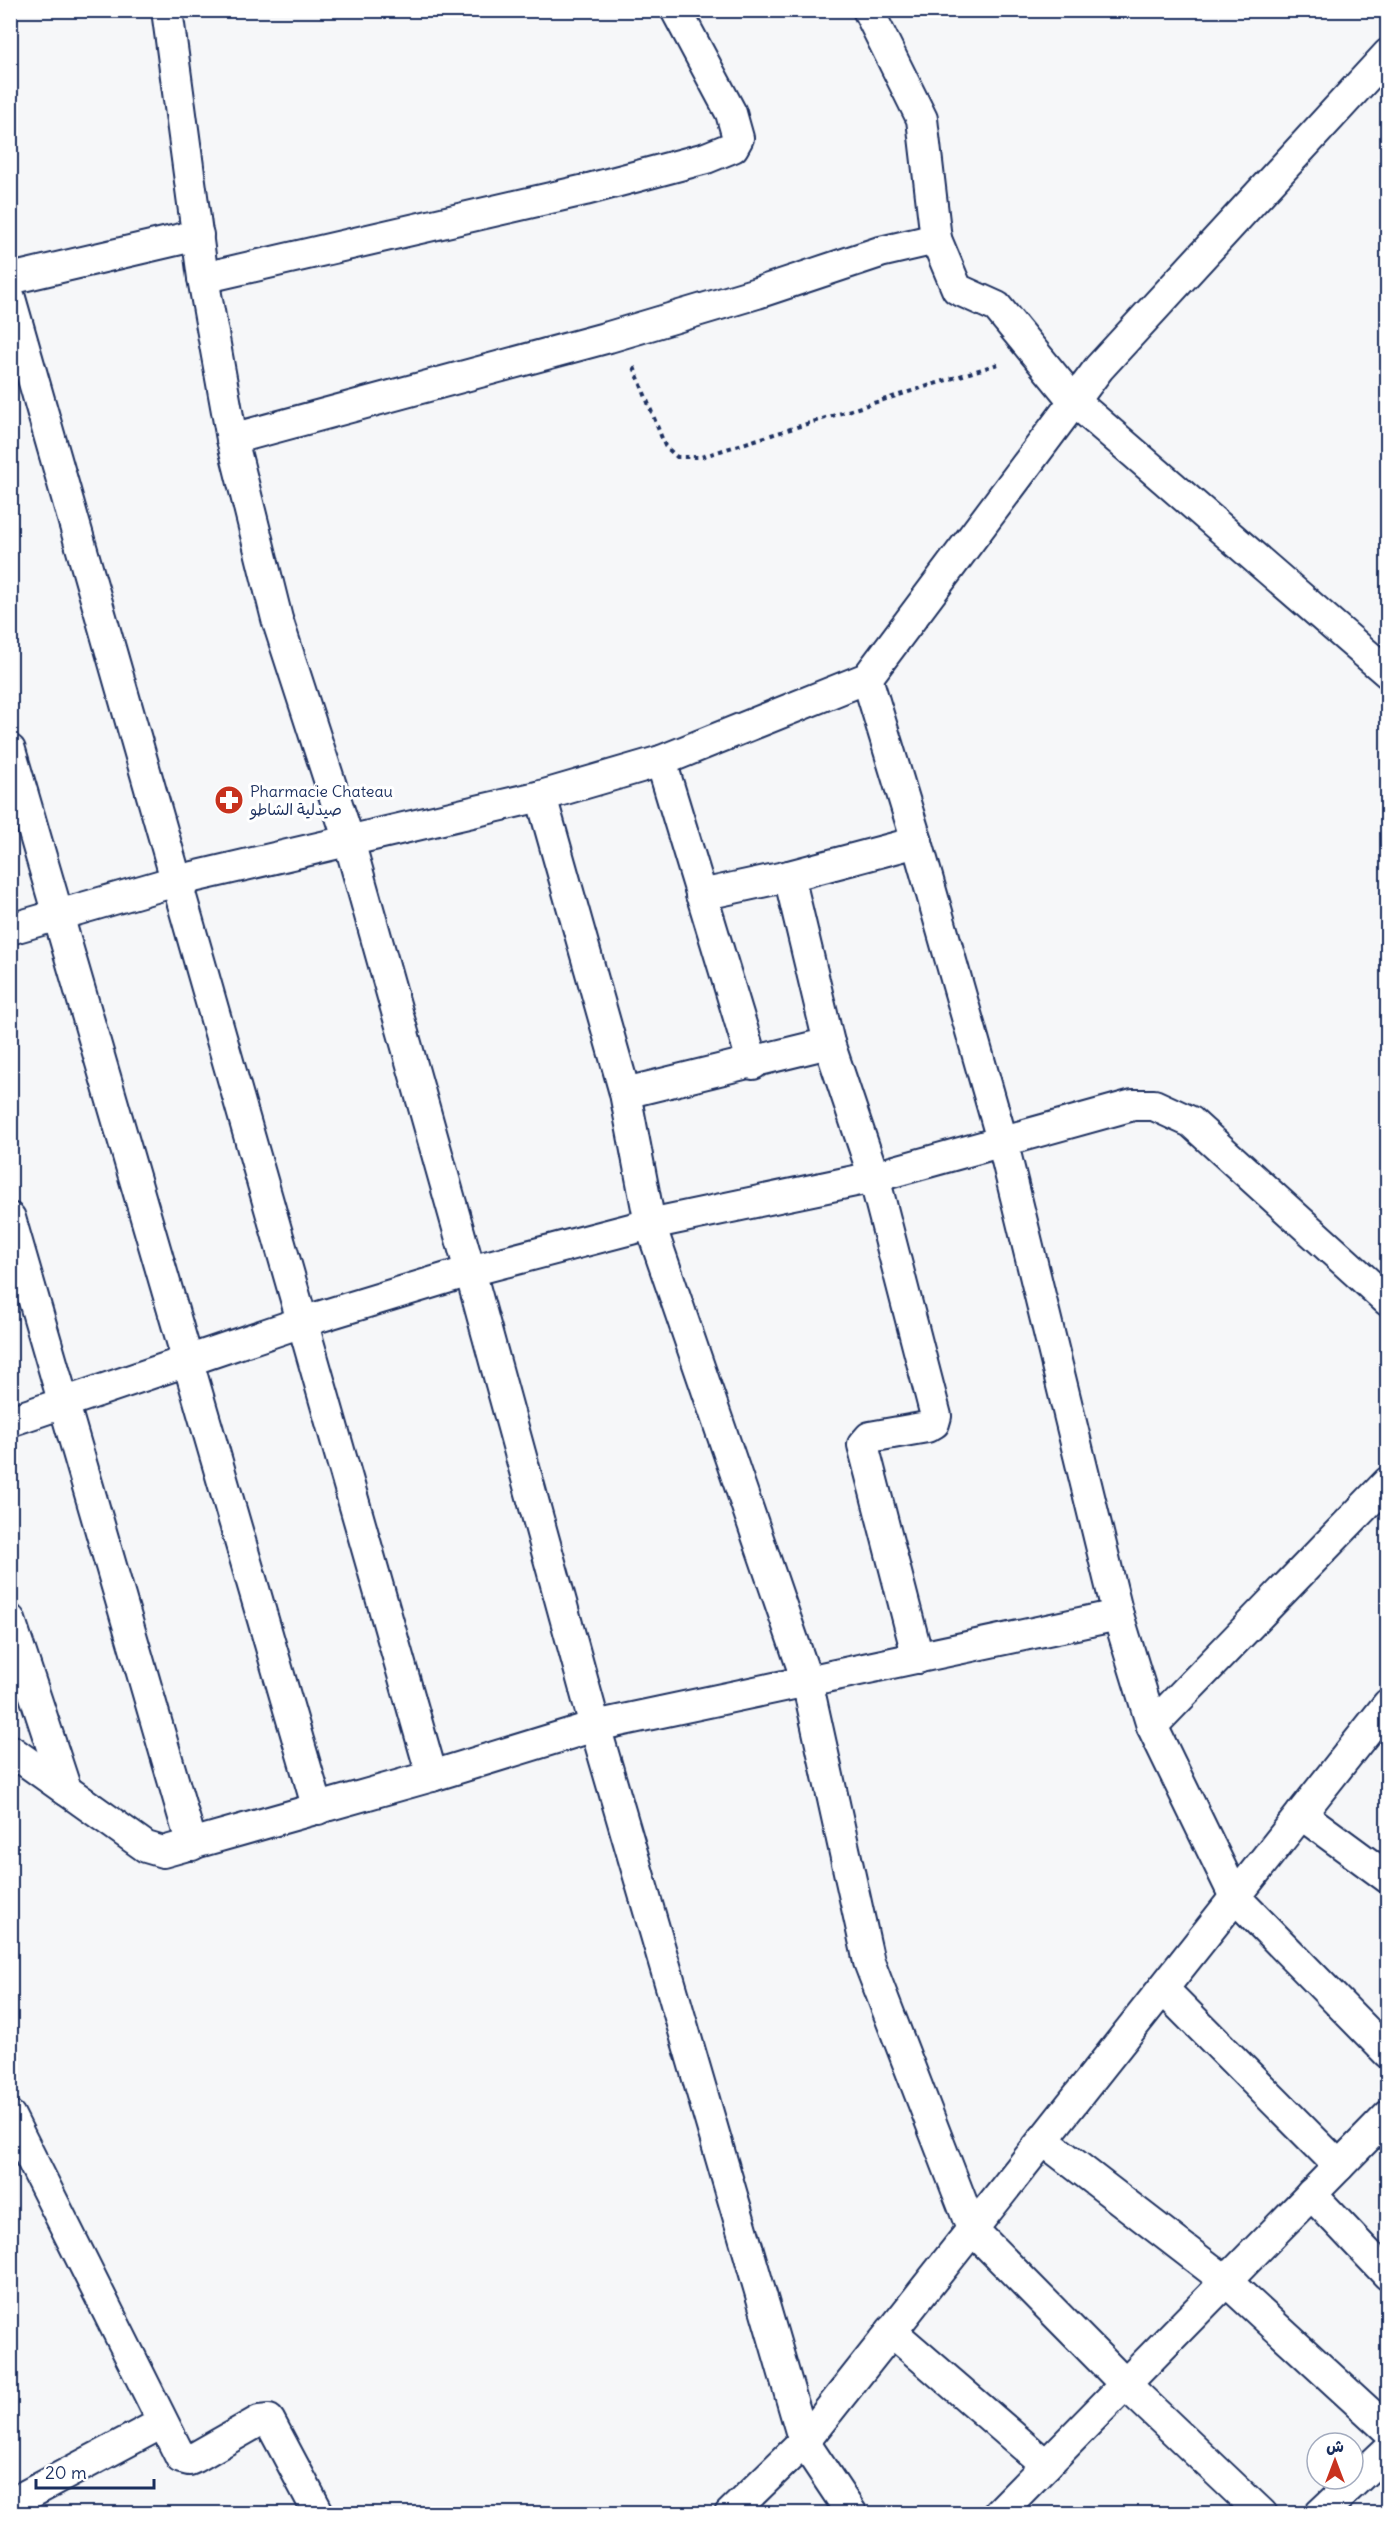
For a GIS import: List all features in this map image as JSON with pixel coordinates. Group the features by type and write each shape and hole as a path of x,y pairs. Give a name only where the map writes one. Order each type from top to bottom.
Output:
{"street":[{"path":"167,10 203,278 232,439 277,620 349,841 595,1726 804,2442 852,2514"},
{"path":"203,278 585,190 706,158 733,147 738,138 731,113 676,10"},
{"path":"868,10 922,119 936,239 957,289 997,307 1074,401 1388,673"},
{"path":"10,929 176,881 541,796 661,760 867,678 1099,368 1388,54"},
{"path":"10,279 198,235"},
{"path":"232,439 620,333 757,293 880,252 936,239"},
{"path":"10,298 432,1776"},
{"path":"867,678 917,842 1002,1140 1118,1616 1152,1726 1235,1897 1388,2053"},
{"path":"10,750 318,1809"},
{"path":"661,760 753,1064"},
{"path":"541,796 625,1093 650,1224 807,1682 869,1962 972,2229 1125,2384 1262,2514"},
{"path":"701,895 789,876 917,842"},
{"path":"789,876 829,1043 874,1177 936,1416 934,1423 927,1427 870,1437 863,1445 918,1658"},
{"path":"625,1093 753,1064 829,1043"},
{"path":"10,1421 302,1322 470,1271 650,1224 874,1177 1132,1105 1154,1105 1191,1122 1388,1301"},
{"path":"10,1218 192,1845"},
{"path":"1152,1726 1388,1482"},
{"path":"10,1750 154,1851 163,1852 432,1776 595,1726 1118,1616"},
{"path":"10,1620 66,1790"},
{"path":"730,2514 804,2442 1388,1704"},
{"path":"1301,1814 1388,1878"},
{"path":"1162,1989 1339,2166"},
{"path":"10,2116 162,2423 182,2458 189,2460 259,2421 269,2420 319,2514"},
{"path":"999,2514 1388,2116"},
{"path":"1043,2140 1226,2281 1388,2430"},
{"path":"1311,2194 1388,2275"},
{"path":"891,2331 1046,2465"},
{"path":"10,2504 162,2423"},
{"path":"1320,2514 1388,2450"}],"path":[{"path":"620,333 665,446 677,458 701,458 1034,352"}],"place":[{"name":"Pharmacie Chateau صيدلية الشاطو","path":"229,800"}]}
